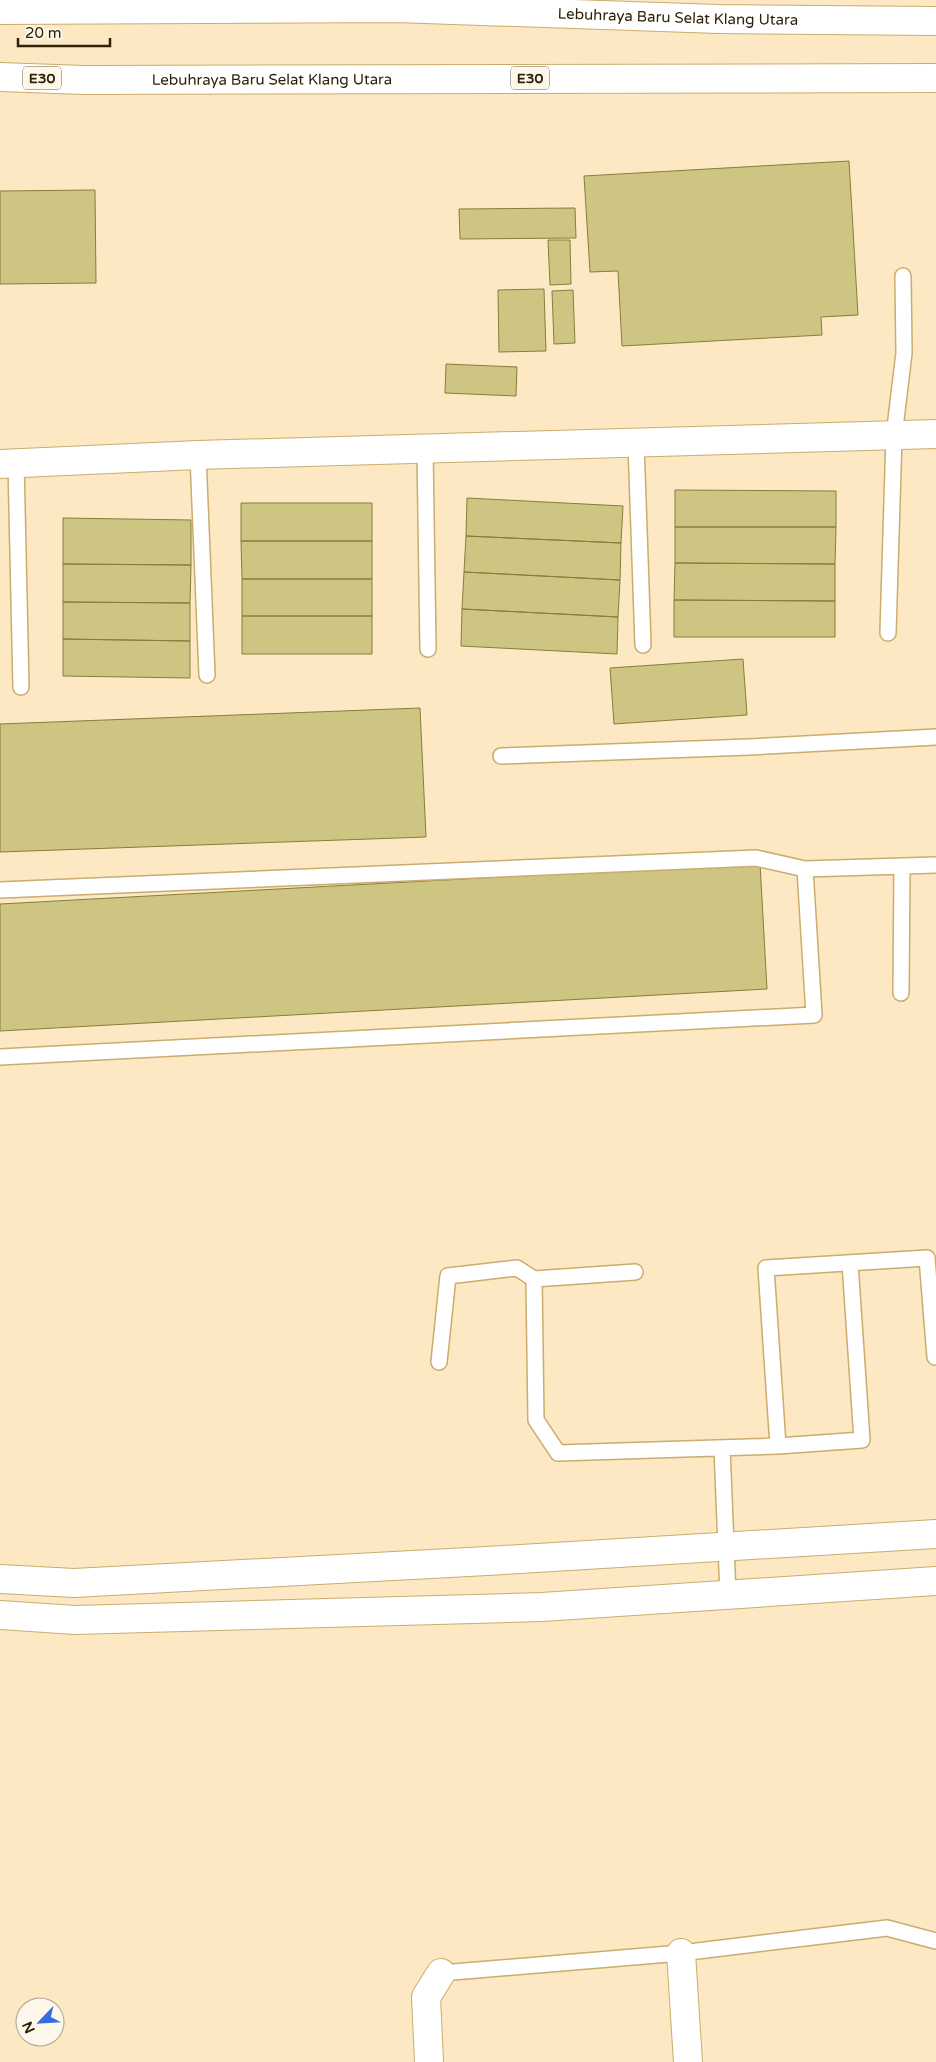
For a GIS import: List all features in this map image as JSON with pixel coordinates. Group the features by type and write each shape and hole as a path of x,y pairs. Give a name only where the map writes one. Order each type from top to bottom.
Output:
{"main road":[{"path":"292,0 396,8"},
{"name":"Lebuhraya Baru Selat Klang Utara","path":"0,10 396,8 719,19 936,20"},
{"name":"Lebuhraya Baru Selat Klang Utara","path":"0,77 84,80 936,78"},
{"path":"0,92 84,80"},
{"path":"8,464 198,455 936,434"},
{"path":"0,1579 74,1583 487,1561 933,1532"},
{"path":"0,1615 75,1620 532,1607 931,1584"},
{"path":"681,1954 688,2062"},
{"path":"429,2062 426,1997 441,1973"}],"lane":[{"path":"888,633 894,436 904,353 903,276"},
{"path":"636,443 643,644"},
{"path":"425,449 428,650"},
{"path":"198,455 207,675"},
{"path":"8,464 21,687"},
{"path":"501,756 749,747 936,737"},
{"path":"0,890 756,858 805,869 936,865"},
{"path":"902,866 902,993"},
{"path":"0,1057 814,1015 805,869"},
{"path":"778,1446 766,1268 928,1258 935,1357"},
{"path":"534,1279 536,1420 558,1453 778,1446 862,1440 850,1263"},
{"path":"439,1362 448,1276 517,1268 534,1279 635,1272"},
{"path":"722,1448 728,1595"},
{"path":"441,1973 681,1954 888,1928 936,1941"}],"building":[{"path":"849,161 858,315 821,317 822,335 622,346 618,271 590,272 584,176"},
{"path":"95,190 96,283 0,284 0,191"},
{"path":"575,208 576,238 460,239 459,209"},
{"path":"548,240 570,240 571,284 550,285"},
{"path":"544,289 546,351 499,352 498,290"},
{"path":"573,290 575,343 554,344 552,291"},
{"path":"446,364 517,367 516,396 445,393"},
{"path":"675,490 836,491 836,527 675,527"},
{"path":"467,498 623,506 621,543 466,536"},
{"path":"241,503 372,503 372,541 241,541"},
{"path":"63,518 191,520 191,565 63,564"},
{"path":"675,527 836,527 835,564 675,563"},
{"path":"466,536 621,543 620,580 464,572"},
{"path":"241,541 372,541 372,579 242,579"},
{"path":"675,563 835,564 835,601 674,600"},
{"path":"63,564 191,565 190,603 63,602"},
{"path":"464,572 620,580 618,617 462,609"},
{"path":"242,579 372,579 372,616 242,616"},
{"path":"674,600 835,601 835,637 674,637"},
{"path":"63,602 190,603 190,641 63,639"},
{"path":"462,609 618,617 617,654 461,646"},
{"path":"242,616 372,616 372,654 242,654"},
{"path":"63,639 190,641 190,678 63,676"},
{"path":"743,659 747,715 614,724 610,668"},
{"path":"420,708 426,837 0,852 0,724"},
{"path":"760,863 767,989 0,1031 0,904"}]}
